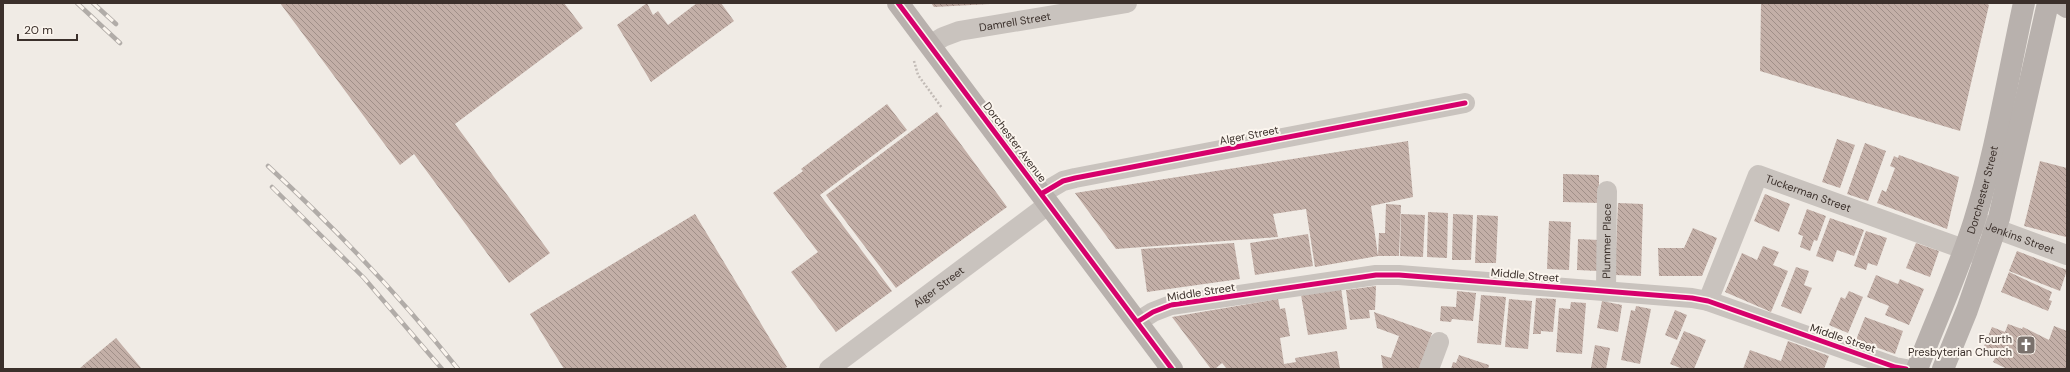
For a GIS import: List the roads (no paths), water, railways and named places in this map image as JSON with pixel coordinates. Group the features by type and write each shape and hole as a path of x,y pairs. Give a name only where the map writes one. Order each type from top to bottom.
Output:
{"main road":[{"name":"Dorchester Avenue","path":"898,3 922,51 1045,199 1172,369"},
{"name":"Dorchester Street","path":"1917,369 1965,249 1974,221 2001,109 2024,3"},
{"name":"Dorchester Street","path":"1943,369 1996,229 2048,3"},
{"path":"2061,3 2067,7"},
{"path":"2001,109 2023,113"}],"street":[{"name":"Damrell Street","path":"922,51 948,34 959,30 1127,3"},
{"name":"Alger Street","path":"829,369 1045,199 1063,181 1464,103"},
{"name":"Tuckerman Street","path":"1708,302 1758,175 1986,257"},
{"name":"Plummer Place","path":"1606,292 1607,191"},
{"name":"Jenkins Street","path":"1974,221 2067,256"},
{"name":"Middle Street","path":"1137,322 1153,312 1171,306 1388,274 1692,298 1708,302 1894,367 1906,369"},
{"path":"1429,369 1439,342"}],"railway":[{"path":"77,3 120,43"},
{"path":"93,3 116,24"},
{"path":"268,166 367,264 413,315 458,369"},
{"path":"272,187 364,278 442,369"}],"place":[{"name":"Fourth Presbyterian Church","path":"2026,345"}]}
